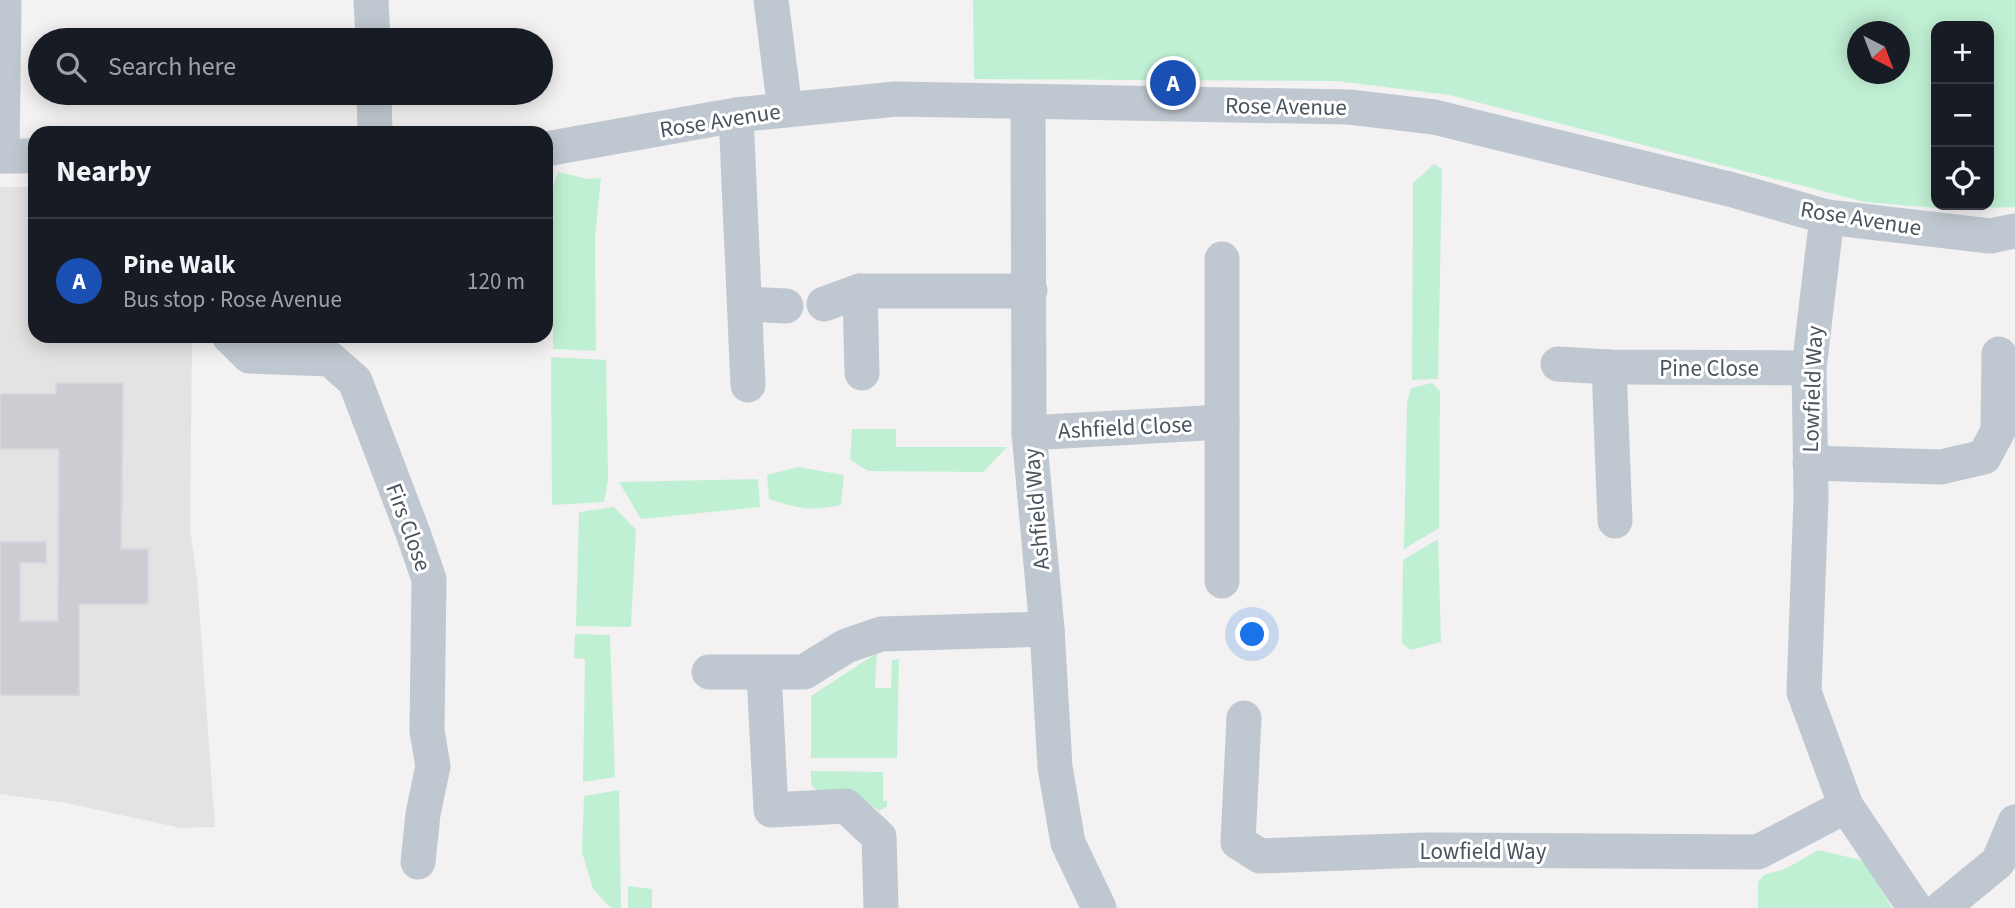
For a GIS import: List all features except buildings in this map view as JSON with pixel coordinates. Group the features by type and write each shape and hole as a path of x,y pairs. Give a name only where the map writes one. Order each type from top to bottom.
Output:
{"street":[{"path":"4,0 12,156"},
{"path":"371,0 372,28"},
{"path":"771,0 785,110"},
{"name":"Rose Avenue","path":"553,148 736,115 896,99 1349,107 1434,117 1733,190 1827,217 1990,236 2015,231"},
{"name":"Ashfield Way","path":"1028,102 1029,433 1047,629 1055,767 1068,843 1099,908"},
{"path":"374,105 375,126"},
{"path":"736,115 748,386"},
{"name":"Lowfield Way","path":"1827,217 1809,368 1811,498 1804,692 1846,806 1915,908"},
{"name":"Ashfield Close","path":"1222,259 1222,582"},
{"path":"824,304 860,291 1030,291"},
{"path":"860,291 862,373"},
{"path":"746,304 786,306"},
{"name":"Firs Close","path":"236,343 249,356 330,359 355,381 413,533 429,579 427,731 433,766 423,814 418,862"},
{"path":"1810,463 1941,467 1984,457 1998,431 1999,354"},
{"name":"Pine Close","path":"1558,365 1809,368"},
{"path":"1609,367 1615,521"},
{"name":"Ashfield Close","path":"1029,433 1222,422"},
{"path":"709,672 804,672 846,646 881,634 1047,629"},
{"path":"764,673 771,810 846,806 879,837 881,908"},
{"name":"Lowfield Way","path":"1244,718 1238,842 1260,856 1425,850 1758,852 1846,806"},
{"path":"1942,908 1998,862 2015,822"}],"shaded area":[{"path":"0,187 28,187 28,343 192,343 190,529 197,578 215,827 181,828 66,803 0,794"}],"green space":[{"path":"973,0 2015,0 2015,207 1994,208 1994,21 1931,21 1931,208 1865,202 1449,95 1336,81 974,79"},
{"path":"1434,164 1442,169 1438,379 1412,380 1413,183"},
{"path":"558,172 588,179 601,178 595,237 596,351 553,349 553,187"},
{"path":"551,357 606,360 608,480 604,502 552,505"},
{"path":"1432,383 1440,391 1439,528 1404,549 1407,403 1411,388"},
{"path":"852,429 896,429 896,447 1007,447 983,472 868,471 850,460"},
{"path":"798,467 844,475 841,505 805,508 769,499 767,475"},
{"path":"758,479 760,507 641,519 619,482"},
{"path":"614,507 636,530 631,627 576,626 579,512"},
{"path":"1438,539 1441,642 1410,650 1402,643 1403,560"},
{"path":"575,634 610,635 615,777 583,782 585,659 574,658"},
{"path":"877,653 875,688 891,688 892,660 899,659 897,758 811,758 811,696"},
{"path":"811,771 883,772 883,801 887,801 887,806 879,811 861,800 821,793 811,785"},
{"path":"619,790 621,908 611,908 593,889 582,852 584,796"},
{"path":"1818,850 1861,860 1870,870 1892,908 1758,908 1758,882 1764,875 1787,868"},
{"path":"628,886 652,889 652,908 628,908"}],"place":[{"name":"Pine Walk","path":"1173,83"}]}
